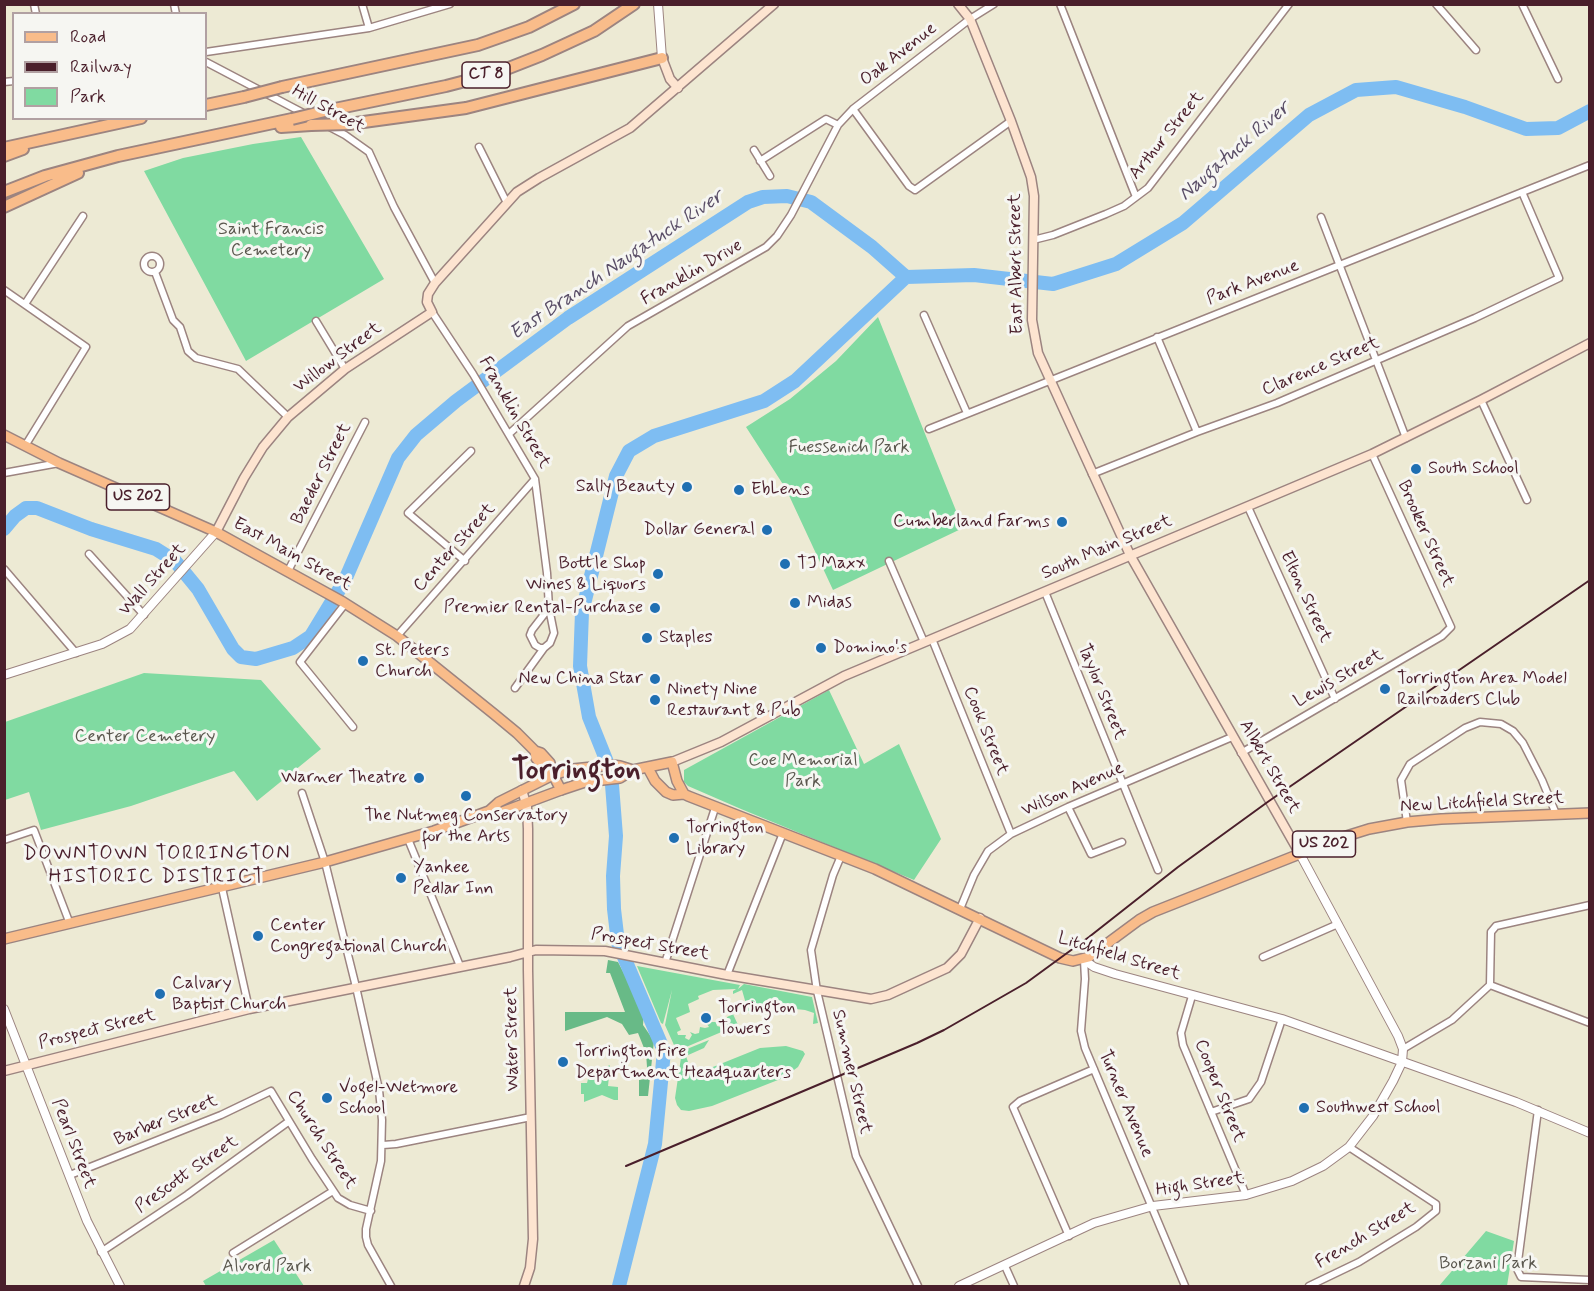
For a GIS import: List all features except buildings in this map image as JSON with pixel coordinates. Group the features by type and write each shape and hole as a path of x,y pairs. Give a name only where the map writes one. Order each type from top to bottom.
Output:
{"highway":[{"name":"CT 8","path":"207,105 478,45 529,27 574,4"},
{"name":"CT 8","path":"4,192 45,176 118,156 251,129 495,73 542,55 594,30 634,4"},
{"path":"251,129 349,124 466,108 662,58"},
{"path":"4,148 132,120"},
{"path":"4,156 57,136"},
{"path":"4,207 118,156"}],"main road":[{"path":"432,312 427,302 428,294 435,283 517,192 630,128 774,4"},
{"name":"East Albert Street","path":"958,4 970,19 1031,177 1034,196 1032,321 1035,342 1130,555"},
{"path":"662,58 670,79 678,88"},
{"name":"Willow Street","path":"216,532 253,462 288,417 345,369 432,312"},
{"name":"South Main Street","path":"489,811 502,812 583,783 618,778 633,770 672,762 721,742 844,676 1372,454 1589,345"},
{"name":"East Main Street","path":"4,435 59,463 216,532 322,590 397,636 511,728 535,751 540,752 551,764 561,790"},
{"name":"Albert Street","path":"1130,555 1300,854"},
{"path":"672,762 675,777 684,794"},
{"name":"South Main Street","path":"489,811 498,803 555,773 616,765 633,770"},
{"name":"Litchfield Street","path":"648,768 655,781 666,792 674,795 684,794 875,869 1060,958 1073,961 1084,960"},
{"name":"Water Street","path":"522,790 526,803 528,839 533,1239 530,1268 524,1287"},
{"path":"4,939 325,862 441,829 489,811"},
{"name":"New Litchfield Street","path":"1084,960 1153,912 1370,829 1407,822 1590,813"},
{"name":"Prospect Street","path":"4,1071 249,1009 528,953 566,950 605,951 727,975 871,999 888,995 947,968 960,954 980,918"}],"street":[{"path":"362,4 369,28"},
{"path":"207,52 369,28 450,4"},
{"path":"658,4 662,58"},
{"name":"Oak Avenue","path":"853,109 970,19 994,4"},
{"path":"1060,4 1136,197"},
{"name":"Arthur Street","path":"1033,240 1053,236 1106,214 1136,197 1154,180 1289,4"},
{"path":"1436,4 1476,50"},
{"path":"1522,4 1558,79"},
{"name":"Hill Street","path":"207,63 345,135 369,152 403,225 435,283"},
{"path":"853,109 909,186 915,190 1011,121"},
{"name":"Franklin Drive","path":"510,433 628,326 766,247 777,236 791,215 838,125 853,109"},
{"path":"760,160 826,119 838,125"},
{"path":"479,147 507,203"},
{"path":"754,150 770,176"},
{"name":"Park Avenue","path":"929,429 1590,165"},
{"name":"Clarence Street","path":"1092,474 1276,403 1475,318 1559,278 1522,192"},
{"path":"25,304 83,216"},
{"path":"1321,217 1406,438"},
{"path":"155,272 172,320 180,327 188,351 196,358 238,369 288,417"},
{"path":"4,290 86,347 25,446"},
{"name":"Franklin Street","path":"432,312 510,433 536,479 553,639 544,648"},
{"path":"924,315 968,413"},
{"path":"316,321 345,369"},
{"path":"1157,337 1197,432"},
{"path":"1481,400 1527,500"},
{"name":"Baeder Street","path":"288,571 365,422"},
{"path":"465,561 408,513 471,451"},
{"name":"Brooker Street","path":"1372,454 1450,627"},
{"path":"4,472 59,463"},
{"name":"Center Street","path":"397,636 536,479"},
{"name":"Elton Street","path":"1248,507 1335,699"},
{"name":"Wall Street","path":"4,675 102,644 130,629 216,532"},
{"path":"89,554 144,615"},
{"name":"Cook Street","path":"889,561 928,640 1011,834"},
{"path":"4,569 76,653"},
{"name":"Taylor Street","path":"1045,592 1158,870"},
{"path":"344,603 300,662 353,727"},
{"path":"515,688 544,648 535,645 530,635 549,608"},
{"name":"Lewis Street","path":"1241,753 1442,636 1450,627"},
{"path":"1407,822 1401,780 1410,764 1465,728 1480,722 1501,724 1514,731 1523,743 1542,780 1556,814"},
{"name":"Wilson Avenue","path":"960,909 974,875 988,852 1011,834 1068,807 1232,737"},
{"path":"303,793 325,862 379,1090 382,1120 380,1172 366,1229 368,1245 391,1287"},
{"path":"1068,807 1091,854 1122,842"},
{"path":"665,963 716,808"},
{"path":"4,840 34,830 70,924"},
{"path":"727,975 783,833"},
{"path":"408,839 460,966"},
{"name":"Albert Street","path":"1300,854 1398,1036 1403,1049 1402,1062"},
{"name":"Summer Street","path":"841,856 833,874 811,950 817,991 856,1156 918,1287"},
{"path":"222,888 249,1009"},
{"path":"1403,1049 1452,1020 1490,985 1491,932 1496,926 1590,905"},
{"path":"1263,957 1338,924"},
{"name":"Litchfield Street","path":"1084,960 1108,972 1282,1019 1538,1110 1590,1133"},
{"name":"Turner Avenue","path":"1084,960 1085,979 1081,1031 1085,1048 1185,1287"},
{"path":"1490,985 1590,1023"},
{"name":"Cooper Street","path":"1192,996 1181,1033 1183,1045 1246,1195"},
{"name":"Pearl Street","path":"4,1010 87,1221 120,1287"},
{"path":"1211,1112 1249,1099 1261,1082 1282,1019"},
{"name":"High Street","path":"959,1287 1094,1223 1153,1206 1246,1195 1303,1176 1323,1166 1349,1147 1372,1116 1402,1062"},
{"path":"1068,1236 1012,1107 1020,1101 1094,1069"},
{"name":"Barber Street","path":"70,1175 221,1115 271,1091"},
{"name":"Church Street","path":"271,1091 288,1122 333,1191 343,1202 371,1211"},
{"path":"1538,1110 1517,1269 1521,1277 1577,1283 1590,1280"},
{"path":"382,1145 531,1117"},
{"name":"Prescott Street","path":"101,1252 187,1195 288,1122"},
{"name":"French Street","path":"1309,1287 1359,1262 1416,1227 1436,1211 1436,1204 1349,1147"},
{"path":"233,1253 333,1191"},
{"path":"1005,1266 1014,1287"}],"green space":[{"name":"Saint Francis Cemetery","path":"301,137 384,279 246,361 144,171 183,158"},
{"name":"Fuessenich Park","path":"878,317 963,528 833,590 786,489 746,427 790,399 836,361"},
{"name":"Center Cemetery","path":"144,673 261,680 321,749 257,801 234,771 131,806 41,830 29,792 5,800 5,722"},
{"name":"Coe Memorial Park","path":"829,690 864,764 899,744 941,839 914,880 741,809 688,786 684,782 684,770"},
{"path":"608,960 618,962 644,1012 643,1025 654,1041 648,1096 639,1096 639,1080 645,1079 647,1067 646,1053 638,1033 629,1035 622,1024 607,1017 565,1031 565,1012 625,1012 610,973 606,973"},
{"path":"637,966 740,985 738,989 744,984 812,997 818,1023 813,1024 814,1013 805,1010 775,1007 748,1011 742,990 733,994 736,989 713,990 698,996 699,999 688,1004 690,1012 676,1018 681,1030 677,1032 678,1035 686,1035 685,1038 689,1040 692,1035 690,1032 699,1033 700,1027 709,1027 707,1024 711,1022 716,1022 717,1026 721,1027 728,1022 727,1017 733,1014 738,1025 679,1050 678,1054 665,1025 672,990 663,1024"},
{"path":"709,1040 704,1048 686,1056 687,1071 691,1070 693,1075 760,1048 786,1046 803,1051 805,1054 798,1067 783,1078 712,1106 689,1111 681,1110 675,1098 682,1051"},
{"path":"609,1065 608,1086 618,1087 618,1100 602,1095 584,1102 581,1083 587,1083 588,1079 598,1079 598,1072 605,1071"},
{"name":"Borzani Park","path":"1486,1231 1514,1241 1507,1286 1439,1286"},
{"name":"Alvord Park","path":"274,1240 304,1286 206,1286 203,1281"}],"waterway":[{"name":"Naugatuck River","path":"906,277 974,275 1053,284 1116,264 1183,223 1309,115 1356,90 1396,87 1465,107 1526,129 1558,128 1590,111"},
{"name":"East Branch Naugatuck River","path":"4,529 15,516 26,508 37,508 91,529 156,549 175,561 198,589 233,649 241,657 256,659 293,648 311,636 345,580 398,458 416,435 456,401 568,318 748,202 763,197 787,196 811,202 872,247 906,277"},
{"path":"619,1286 655,1144 664,1051 618,943 614,909 613,876 616,836 611,772 589,717 580,666 582,612 616,476 629,451 654,436 764,401 795,381 906,277"}],"railway":[{"path":"626,1166 917,1043 1026,983 1269,801 1590,580"}],"place":[{"name":"South School","path":"1416,469"},
{"name":"Sally Beauty","path":"687,487"},
{"name":"EbLens","path":"739,490"},
{"name":"Cumberland Farms","path":"1062,522"},
{"name":"Dollar General","path":"767,530"},
{"name":"TJ Maxx","path":"785,564"},
{"name":"Bottle Shop Wines & Liquors","path":"658,574"},
{"name":"Midas","path":"795,603"},
{"name":"Premier Rental-Purchase","path":"655,608"},
{"name":"Staples","path":"647,638"},
{"name":"Domino's","path":"821,648"},
{"name":"St. Peters Church","path":"363,661"},
{"name":"New China Star","path":"655,679"},
{"name":"Torrington Area Model Railroaders Club","path":"1385,689"},
{"name":"Ninety Nine Restaurant & Pub","path":"655,700"},
{"name":"Warner Theatre","path":"419,778"},
{"name":"The Nutmeg Conservatory for the Arts","path":"466,796"},
{"name":"Torrington Library","path":"674,838"},
{"name":"Yankee Pedlar Inn","path":"401,878"},
{"name":"Center Congregational Church","path":"258,936"},
{"name":"Calvary Baptist Church","path":"160,994"},
{"name":"Torrington Towers","path":"706,1018"},
{"name":"Torrington Fire Department Headquarters","path":"563,1062"},
{"name":"Vogel-Wetmore School","path":"327,1098"},
{"name":"Southwest School","path":"1304,1108"}],"district":[{"name":"Torrington","path":"576,772"},
{"name":"DOWNTOWN TORRINGTON HISTORIC DISTRICT","path":"157,866"}]}
